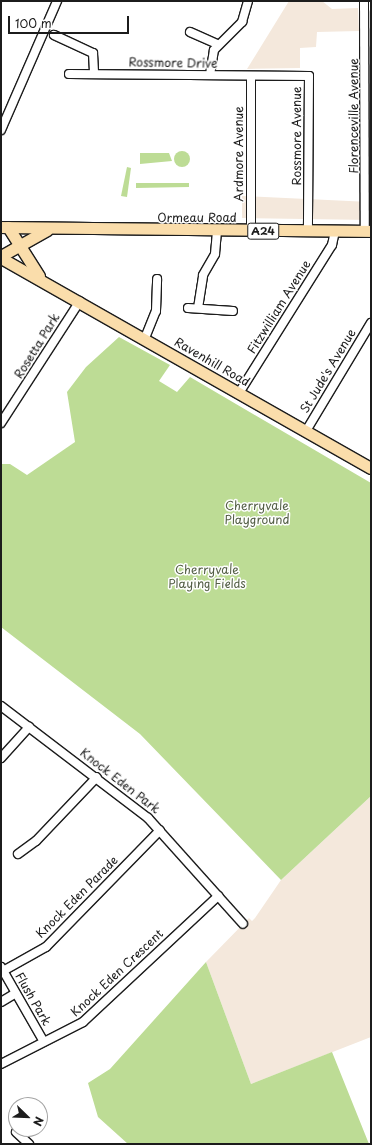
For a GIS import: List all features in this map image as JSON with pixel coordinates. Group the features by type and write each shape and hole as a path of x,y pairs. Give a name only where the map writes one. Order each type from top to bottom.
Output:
{"main road":[{"name":"Ormeau Road","path":"4,227 47,230 368,231"},
{"name":"A24","path":"4,227 18,248"},
{"path":"1,257 47,230"},
{"name":"Ravenhill Road","path":"18,248 40,278"},
{"name":"Ravenhill Road","path":"1,257 371,468"}],"street":[{"path":"1,130 57,1"},
{"path":"210,75 217,44 242,22 248,1"},
{"name":"Florenceville Avenue","path":"364,1 368,231"},
{"path":"190,32 217,44"},
{"path":"54,35 93,53 94,74"},
{"name":"Rossmore Drive","path":"69,74 251,76"},
{"name":"Ardmore Avenue","path":"251,76 251,231"},
{"name":"Rossmore Avenue","path":"251,76 309,76 308,231"},
{"path":"198,308 203,275 214,254 217,231"},
{"name":"Fitzwilliam Avenue","path":"240,393 332,245 335,231"},
{"path":"145,338 156,311 157,279"},
{"name":"Rosetta Park","path":"1,423 80,301"},
{"path":"188,308 233,311"},
{"name":"St Jude's Avenue","path":"306,431 371,322"},
{"name":"Knock Eden Park","path":"1,706 97,777 160,830 243,924"},
{"path":"1,758 29,727"},
{"path":"18,854 36,841 97,777"},
{"name":"Knock Eden Parade","path":"2,969 46,947 160,830"},
{"name":"Knock Eden Crescent","path":"1,1064 83,1022 218,896"},
{"name":"Flush Park","path":"2,969 44,1042"},
{"path":"1,1002 16,994"},
{"path":"21,1137 29,1144"}],"shaded area":[{"path":"289,1 322,1 332,9 358,8 359,31 317,32 316,47 300,48 300,68 247,69"},
{"path":"242,196 370,202 371,220 242,218"},
{"path":"371,796 371,1037 251,1084 206,962 249,918 252,921 255,918 281,880"}],"green space":[{"path":"182,151 189,156 190,159 185,166 182,167 175,162 174,159 179,152"},
{"path":"140,153 169,153 172,161 140,164"},
{"path":"127,167 131,168 127,197 121,196"},
{"path":"136,183 189,183 189,187 136,188"},
{"name":"Cherryvale Playing Fields","path":"119,337 170,365 159,381 177,392 190,377 371,483 371,796 281,880 140,734 1,627 1,464 10,464 27,475 75,442 67,392 86,367"},
{"path":"206,962 251,1084 332,1052 369,1144 128,1144 98,1117 88,1083 110,1069"}],"park label":[{"name":"Cherryvale Playground","path":"257,513"}]}
